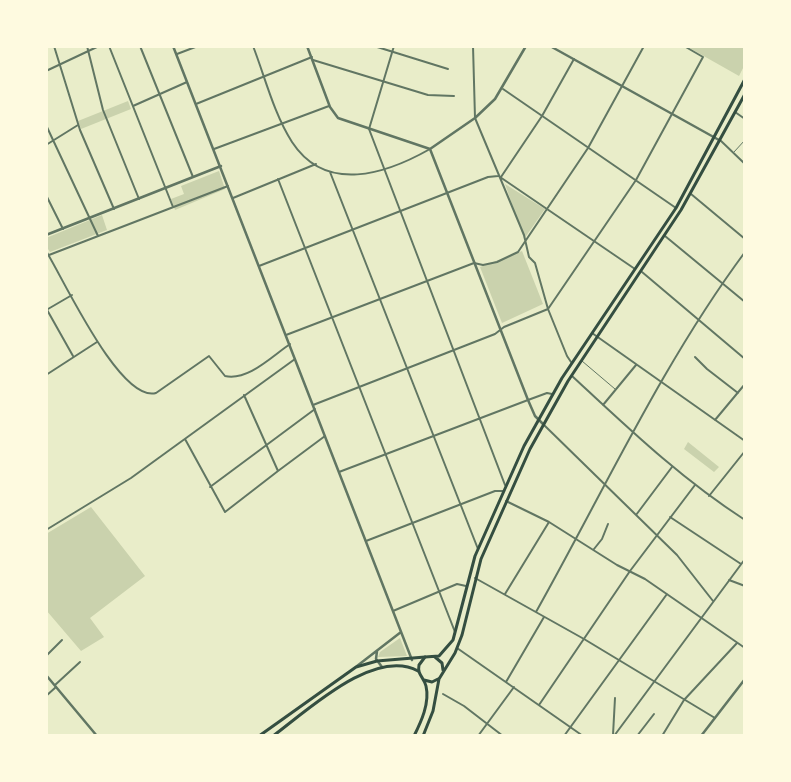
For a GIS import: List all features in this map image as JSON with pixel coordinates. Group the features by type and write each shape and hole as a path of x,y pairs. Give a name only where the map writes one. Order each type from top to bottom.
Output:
{"main road":[{"path":"259,736 356,667 377,661 434,657 448,648 456,634 466,586 478,549 503,491 538,420 572,363 676,208 745,79"},
{"path":"423,736 433,711 439,679 457,648 483,553 543,424 571,376 666,236 745,94"},
{"path":"418,671 420,663 425,657"},
{"path":"434,657 442,663 443,670"},
{"path":"273,736 352,678 382,667 404,667 418,671 424,680 427,688 426,703 414,736"},
{"path":"424,680 432,682 439,679"}],"street":[{"path":"54,46 78,125 114,208"},
{"path":"87,46 103,110 139,199"},
{"path":"46,71 99,46"},
{"path":"109,46 173,208"},
{"path":"140,46 192,177"},
{"path":"173,46 412,660"},
{"path":"177,54 198,46"},
{"path":"252,46 283,124 297,148 316,164 330,172 353,175 385,170 430,149 475,118 502,89 526,46"},
{"path":"307,46 330,106 341,120 430,149 499,330 538,420 657,535 677,556 713,601"},
{"path":"374,46 448,68"},
{"path":"394,46 369,129 506,486"},
{"path":"473,46 473,106 475,118 524,235 529,257 535,264 548,309 567,356 572,363"},
{"path":"550,46 715,136 745,164"},
{"path":"286,335 474,263 483,265 507,259 518,252 588,148 644,46"},
{"path":"313,405 495,334 499,330 548,309 636,180 703,57 684,46"},
{"path":"196,104 264,75 312,59 431,96 454,96"},
{"path":"500,177 542,116 574,59"},
{"path":"133,106 187,82"},
{"path":"502,89 676,208"},
{"path":"214,149 330,106"},
{"path":"736,112 745,119"},
{"path":"46,125 98,236"},
{"path":"46,145 78,125"},
{"path":"733,153 745,140"},
{"path":"233,198 316,164"},
{"path":"46,235 221,166"},
{"path":"330,172 478,549"},
{"path":"259,266 488,177 500,177 635,269"},
{"path":"278,179 456,634"},
{"path":"49,255 228,186"},
{"path":"46,194 63,229"},
{"path":"690,194 745,239"},
{"path":"666,236 745,302"},
{"path":"46,251 97,342 122,375 136,388 148,394 156,393 209,356 225,376 234,378 244,375 290,344"},
{"path":"536,612 578,538 632,432 660,382 745,252"},
{"path":"642,272 745,358"},
{"path":"72,296 46,309 74,357"},
{"path":"592,333 745,441"},
{"path":"47,374 97,342"},
{"path":"695,357 707,370 738,393"},
{"path":"46,530 124,483 295,359"},
{"path":"582,360 616,390"},
{"path":"603,405 636,365"},
{"path":"571,376 672,467 709,496 745,520"},
{"path":"716,420 745,384"},
{"path":"339,472 547,393 552,394"},
{"path":"244,395 278,471"},
{"path":"210,486 315,409"},
{"path":"185,439 225,512 325,436"},
{"path":"709,496 745,451"},
{"path":"636,515 672,467"},
{"path":"539,705 630,571 695,485"},
{"path":"366,541 498,490 503,491"},
{"path":"506,501 578,538 668,594 745,648"},
{"path":"670,518 741,564"},
{"path":"505,594 549,522"},
{"path":"594,549 602,539 608,524"},
{"path":"614,736 745,559"},
{"path":"475,578 619,659 715,718"},
{"path":"729,580 745,586"},
{"path":"393,611 457,584 466,586"},
{"path":"564,736 668,594"},
{"path":"506,682 544,616"},
{"path":"356,667 401,632"},
{"path":"46,656 62,640"},
{"path":"662,736 684,700 737,643"},
{"path":"457,648 583,736"},
{"path":"377,649 375,655 382,667"},
{"path":"46,696 80,662"},
{"path":"46,675 98,736"},
{"path":"701,736 745,679"},
{"path":"478,736 514,687"},
{"path":"444,694 503,736"},
{"path":"614,736 615,698"},
{"path":"637,736 654,714"}],"green space":[{"path":"686,46 745,46 745,64 739,76"},
{"path":"128,101 131,109 81,129 78,121"},
{"path":"219,171 225,189 175,210 171,199 184,194 181,186"},
{"path":"505,184 545,209 524,239"},
{"path":"102,215 107,230 50,252 46,246 46,238"},
{"path":"522,251 543,304 502,323 480,267"},
{"path":"688,442 719,467 714,472 684,449"},
{"path":"91,507 145,576 90,618 104,637 81,651 46,610 46,534"},
{"path":"400,638 407,656 378,657 380,652"}]}
